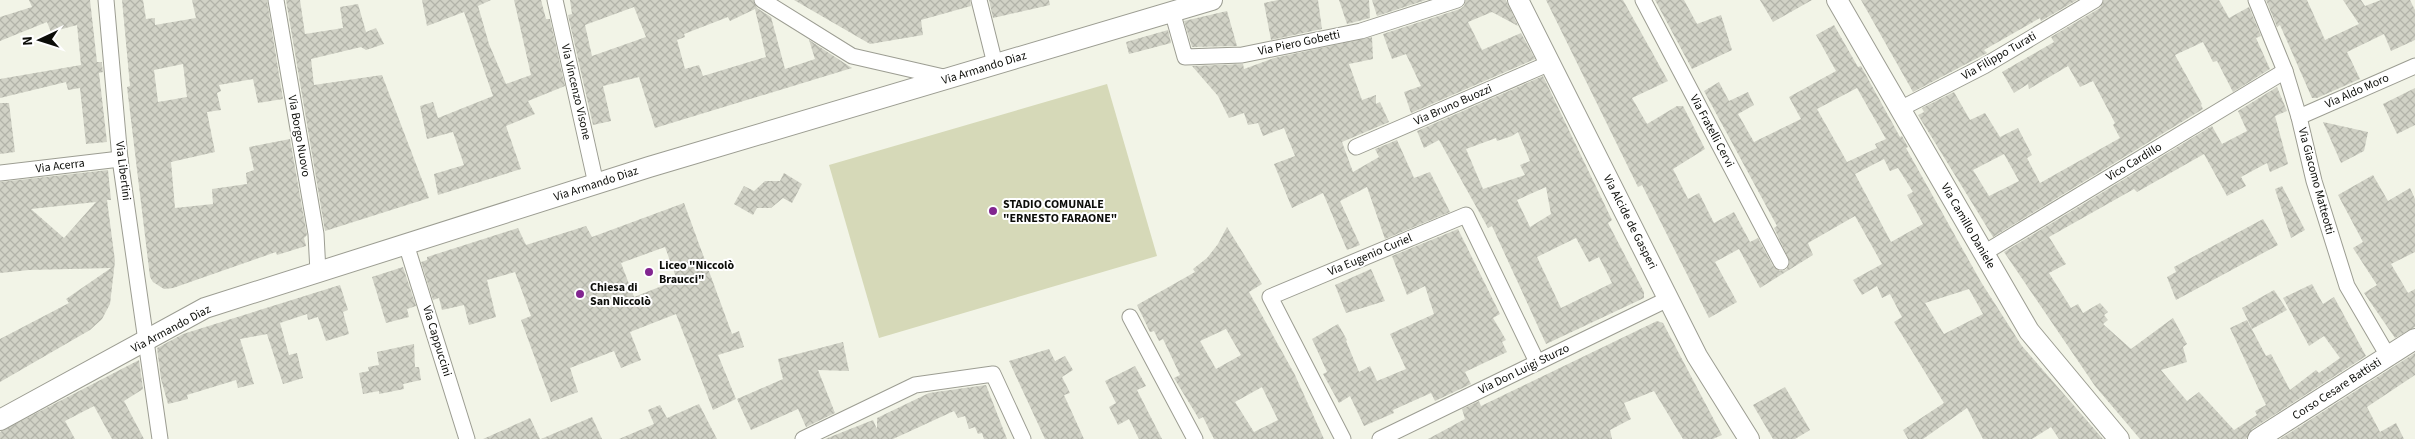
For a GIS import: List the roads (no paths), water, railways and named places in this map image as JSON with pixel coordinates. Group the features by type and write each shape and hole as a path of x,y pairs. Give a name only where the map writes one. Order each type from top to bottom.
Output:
{"street":[{"name":"Via Libertini","path":"106,0 120,159 160,439"},
{"name":"Via Borgo Nuovo","path":"276,0 316,234 318,272"},
{"name":"Via Vincenzo Visone","path":"555,0 596,184"},
{"path":"762,0 852,56 950,78"},
{"path":"979,0 995,64"},
{"name":"Via Armando Diaz","path":"0,420 205,308 596,184 950,78 1183,5 1212,0"},
{"name":"Via Piero Gobetti","path":"1183,5 1186,57 1233,55 1360,31 1457,0"},
{"name":"Via Alcide de Gasperi","path":"1518,0 1697,356 1746,438"},
{"name":"Via Fratelli Cervi","path":"1642,0 1781,262"},
{"name":"Via Camillo Daniele","path":"1837,0 2029,331 2119,439"},
{"name":"Via Filippo Turati","path":"1900,109 1984,66 2095,0"},
{"name":"Via Giacomo Matteotti","path":"2256,0 2285,71 2299,117 2314,181 2347,286 2388,356"},
{"name":"Via Bruno Buozzi","path":"1356,147 1550,62"},
{"name":"Via Aldo Moro","path":"2299,117 2415,66"},
{"name":"Vico Cardillo","path":"1984,253 2285,71"},
{"name":"Via Acerra","path":"0,173 120,159"},
{"name":"Via Eugenio Curiel","path":"1343,439 1270,297 1466,215 1537,362"},
{"name":"Via Cappuccini","path":"406,244 468,439"},
{"name":"Via Don Luigi Sturzo","path":"1380,439 1668,299"},
{"path":"1130,317 1195,439"},
{"name":"Corso Cesare Battisti","path":"2258,439 2415,339"},
{"path":"803,439 915,385 993,374 1023,439"}],"place":[{"name":"STADIO COMUNALE \"ERNESTO FARAONE\"","path":"993,211"},
{"name":"Liceo \"Niccolò Braucci\"","path":"649,272"},
{"name":"Chiesa di San Niccolò","path":"580,294"}]}
